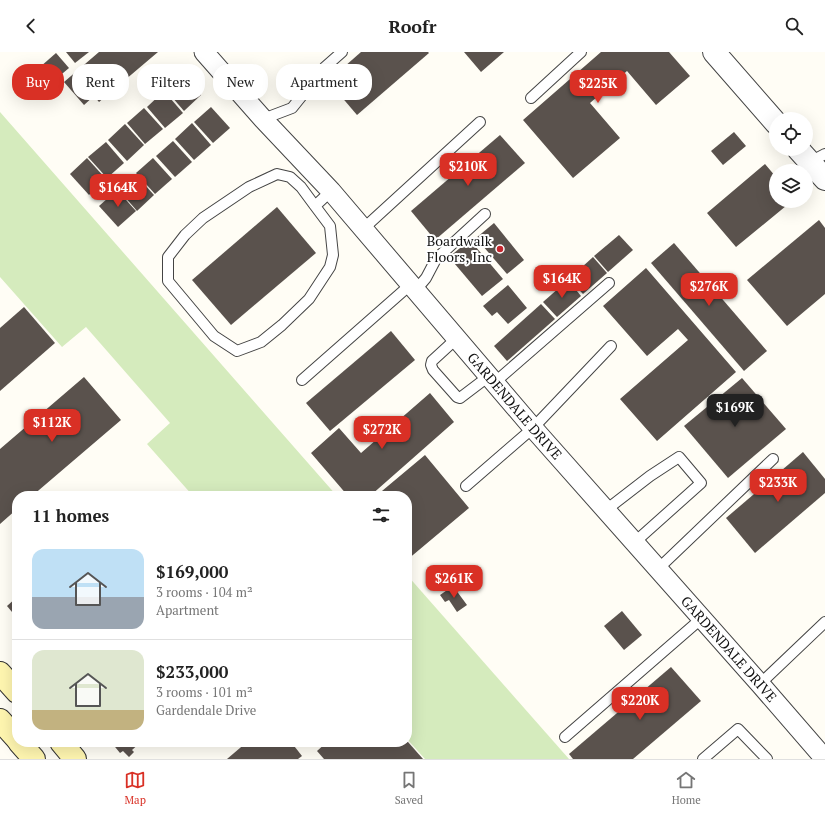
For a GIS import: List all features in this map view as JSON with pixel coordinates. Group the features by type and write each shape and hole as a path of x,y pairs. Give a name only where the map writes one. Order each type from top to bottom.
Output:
{"main road":[{"path":"0,673 12,686"},
{"path":"0,720 12,733"},
{"path":"65,747 75,759"}],"street":[{"name":"GARDENDALE DRIVE","path":"204,52 263,120 331,191 533,428 702,618 824,759"},
{"path":"714,52 769,115"},
{"path":"812,156 825,179"}],"lane":[{"path":"263,120 292,108 325,67 342,52"},
{"path":"531,98 581,52"},
{"path":"363,229 480,122"},
{"path":"277,174 290,176 301,187 315,206 330,226 333,255 330,267 309,299 282,325 261,342 237,352 214,336 168,281 168,257 185,235 203,218 249,187 277,174"},
{"path":"315,206 331,191"},
{"path":"302,380 426,278 436,259 485,214"},
{"path":"456,339 432,361 431,365 433,370 457,397 460,398 492,380 609,283"},
{"path":"466,486 533,428 611,346"},
{"path":"606,510 650,476 679,457 686,464 701,483 635,542"},
{"path":"658,569 773,459"},
{"path":"565,737 702,618"},
{"path":"760,684 825,622"},
{"path":"703,759 738,729 768,759"}],"green space":[{"path":"0,112 333,491 189,491 147,444 170,423 86,327 62,347 0,277"},
{"path":"412,581 569,759 425,759 412,745"}],"building":[{"path":"66,52 89,52 75,63"},
{"path":"99,52 158,52 144,64 137,64 137,70 129,77 129,64 85,64"},
{"path":"361,52 429,53 357,115 344,100 372,100 372,64 347,64"},
{"path":"464,52 504,52 481,72"},
{"path":"601,52 669,52 690,76 656,105 627,71 590,103 620,138 573,178 523,120"},
{"path":"56,53 69,68 64,72 64,64 43,64"},
{"path":"72,75 72,91 64,82"},
{"path":"80,100 90,100 84,105"},
{"path":"154,100 172,100 183,113 165,128 147,107"},
{"path":"174,100 196,100 184,111"},
{"path":"211,107 230,128 213,143 194,122"},
{"path":"144,108 163,129 145,144 127,123"},
{"path":"192,123 211,145 194,160 175,139"},
{"path":"125,124 144,145 127,161 108,140"},
{"path":"734,132 746,146 723,165 711,151"},
{"path":"500,135 525,163 435,240 411,211"},
{"path":"173,141 192,162 175,177 156,156"},
{"path":"106,142 124,163 107,178 88,157"},
{"path":"87,158 106,179 89,195 70,174"},
{"path":"153,158 172,179 155,194 136,173"},
{"path":"765,164 769,169 769,208 783,208 736,247 707,213"},
{"path":"135,174 154,195 137,211 118,189"},
{"path":"117,190 136,211 118,227 99,206"},
{"path":"277,207 316,253 231,325 192,280"},
{"path":"819,220 825,228 825,294 787,326 747,280"},
{"name":"Boardwalk Floors, Inc","path":"494,223 524,260 507,274 476,238"},
{"path":"619,235 633,250 608,272 594,256"},
{"path":"470,240 503,279 482,296 449,257"},
{"path":"674,243 767,351 744,371 651,263"},
{"path":"593,257 607,273 583,294 569,279"},
{"path":"646,268 736,372 657,441 620,399 688,340 678,329 647,356 603,306"},
{"path":"568,280 581,296 557,317 543,302"},
{"path":"508,285 527,308 508,324 497,312 492,316 483,306"},
{"path":"541,304 555,319 507,361 494,346"},
{"path":"24,307 55,343 0,391 0,328"},
{"path":"391,331 415,360 330,431 306,403"},
{"path":"84,377 121,420 38,491 12,491 12,513 0,524 0,449"},
{"path":"742,378 786,429 728,478 684,426"},
{"path":"430,393 454,422 376,491 344,491 311,453 339,428 361,453"},
{"path":"803,452 825,479 825,493 755,553 726,518"},
{"path":"425,455 469,508 412,556 412,491 382,491"},
{"path":"453,586 467,605 457,612 449,600 445,602 440,595"},
{"path":"12,602 12,612 7,606"},
{"path":"622,611 642,635 624,650 604,626"},
{"path":"671,667 701,701 633,759 573,759 569,754"},
{"path":"115,747 135,747 132,750 134,752 129,757 123,751 120,753"},
{"path":"241,747 295,747 302,756 298,759 227,759"},
{"path":"321,747 412,747 423,759 324,759 317,751"}],"place":[{"name":"Boardwalk Floors, Inc","path":"500,249"}]}
